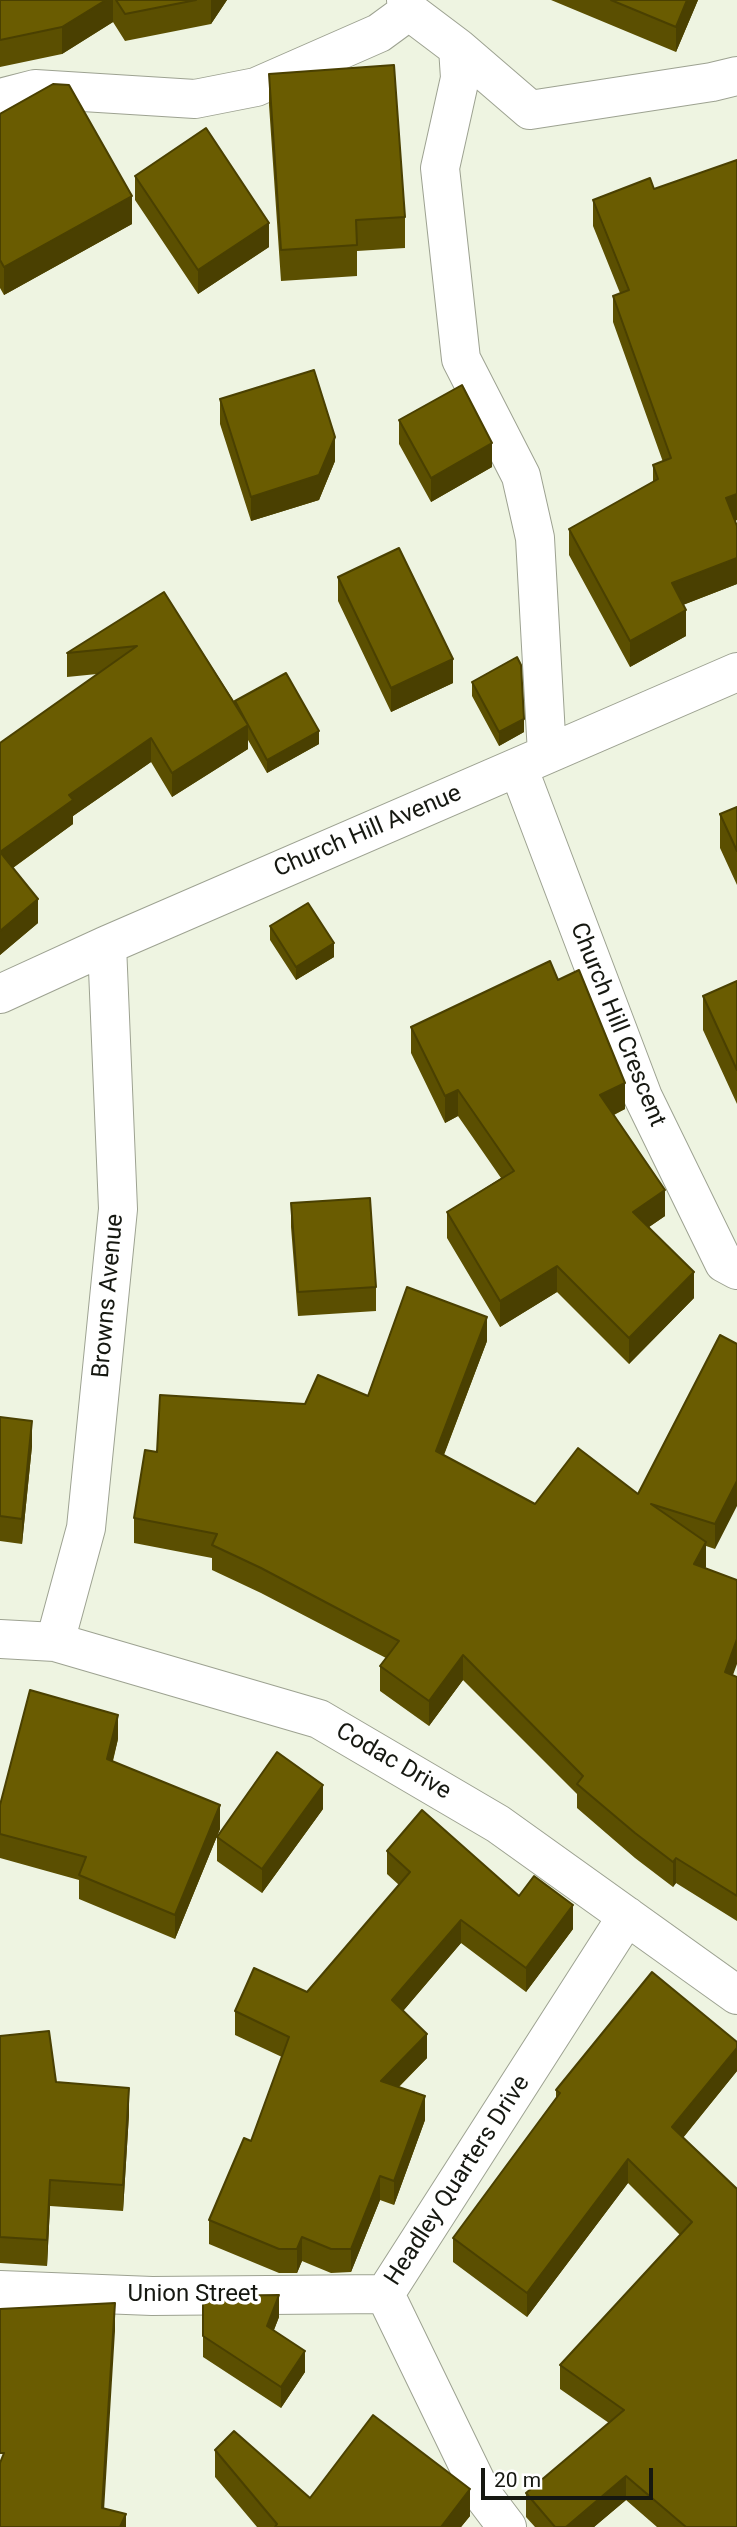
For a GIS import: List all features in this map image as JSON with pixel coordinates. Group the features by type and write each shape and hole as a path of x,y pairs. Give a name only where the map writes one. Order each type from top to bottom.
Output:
{"street":[{"path":"0,98 35,89 195,99 256,87 379,33 408,5 530,110 737,76"},
{"name":"Church Hill Crescent","path":"458,48 460,78 440,168 461,359 521,476 535,538 532,761 643,1097 724,1263 737,1270"},
{"name":"Church Hill Avenue","path":"0,994 737,671"},
{"name":"Browns Avenue","path":"55,1642 86,1528 118,1209 107,945"},
{"name":"Codac Drive","path":"0,1639 55,1642 319,1719 498,1824 737,1995"},
{"name":"Headley Quarters Drive","path":"507,2527 482,2494 385,2294 627,1916"},
{"name":"Union Street","path":"0,2290 152,2296 385,2294"}],"building":[{"path":"0,0 106,0 62,27 0,40"},
{"path":"116,0 196,0 125,14"},
{"path":"611,0 687,0 676,27"},
{"path":"394,65 405,217 356,220 357,245 281,250 269,74"},
{"path":"53,84 69,85 132,196 4,267 0,260 0,114"},
{"path":"206,128 269,223 198,270 135,176"},
{"path":"737,160 737,494 726,498 737,526 737,558 672,583 686,610 630,641 569,529 658,479 653,465 671,458 613,296 629,290 593,200 650,178 654,189"},
{"path":"314,370 335,437 319,475 251,497 220,399"},
{"path":"462,385 492,443 431,478 399,420"},
{"path":"399,548 453,659 391,688 338,577"},
{"path":"164,592 248,725 172,773 151,738 69,795 73,800 0,852 0,743 137,646 67,653"},
{"path":"517,657 521,665 524,719 499,732 472,682"},
{"path":"286,673 319,731 267,760 235,701"},
{"path":"737,807 737,851 720,814"},
{"path":"0,852 38,899 0,931"},
{"path":"308,903 334,943 296,967 270,926"},
{"path":"550,961 558,980 579,970 625,1083 600,1095 665,1190 633,1212 694,1272 629,1338 557,1266 500,1301 447,1212 514,1171 458,1090 445,1096 411,1027"},
{"path":"737,981 737,1070 703,996"},
{"path":"370,1198 376,1287 298,1292 291,1203"},
{"path":"407,1287 487,1317 436,1451 535,1504 578,1448 638,1494 720,1335 737,1344 737,1481 715,1524 651,1504 706,1542 694,1564 737,1580 737,1639 725,1672 737,1677 737,1896 676,1858 673,1862 577,1784 583,1776 463,1655 429,1701 380,1666 399,1641 212,1545 217,1534 134,1518 145,1450 157,1452 160,1395 305,1404 318,1375 368,1396"},
{"path":"0,1417 32,1421 22,1519 0,1516"},
{"path":"30,1690 118,1715 107,1759 220,1805 175,1915 79,1875 86,1857 0,1834 0,1805"},
{"path":"277,1752 323,1785 262,1869 217,1837"},
{"path":"422,1810 519,1896 534,1876 573,1905 526,1968 461,1920 392,2000 427,2034 381,2081 425,2096 394,2181 380,2176 351,2249 331,2249 302,2237 297,2249 279,2249 209,2220 244,2138 251,2141 289,2037 235,2011 254,1968 307,1992 410,1872 387,1851"},
{"path":"652,1972 737,2042 737,2048 672,2127 737,2189 737,2527 686,2527 626,2476 566,2527 555,2527 526,2493 624,2410 560,2365 692,2222 628,2159 527,2293 453,2238 560,2093 556,2090"},
{"path":"49,2031 56,2082 129,2088 123,2185 50,2180 47,2240 0,2237 0,2036"},
{"path":"279,2295 267,2326 305,2351 281,2387 203,2336 203,2296"},
{"path":"115,2303 102,2508 126,2514 120,2527 0,2527 0,2463 4,2453 0,2453 0,2309"},
{"path":"373,2415 470,2489 441,2527 275,2527 277,2524 215,2450 234,2431 310,2498"}]}
